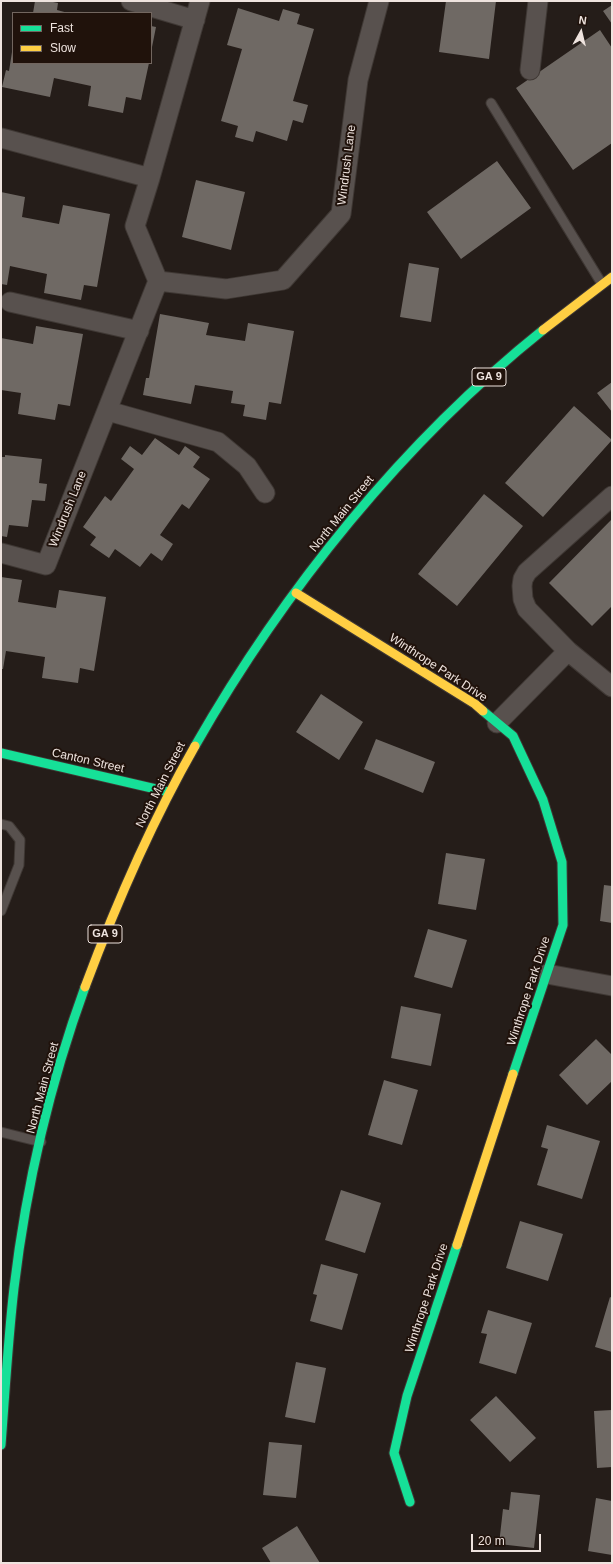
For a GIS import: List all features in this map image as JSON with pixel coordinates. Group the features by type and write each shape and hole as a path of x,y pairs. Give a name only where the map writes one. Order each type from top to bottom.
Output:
{"main road":[{"name":"North Main Street","path":"1,1445 14,1288 28,1200 46,1119 68,1039 100,946 134,865 169,792 207,723 251,654 341,531 397,467 452,412 516,352 571,307 612,277"},
{"name":"Winthrope Park Drive","path":"296,593 475,704 514,736 540,793 562,862 563,925 407,1396 394,1453 410,1502"},
{"name":"Canton Street","path":"1,753 169,792"}],"street":[{"path":"131,1 195,20"},
{"path":"158,281 135,226 200,1"},
{"name":"Windrush Lane","path":"1,553 46,565 158,281 226,289 283,280 341,214 358,80 379,1"},
{"path":"530,70 538,1"},
{"path":"1,138 150,178"},
{"path":"10,302 139,331"},
{"path":"108,411 218,442 248,466 265,493"},
{"path":"612,496 527,572 523,579 523,599 527,609 568,651 612,687"},
{"path":"498,723 568,651"},
{"path":"547,974 612,986"}],"lane":[{"path":"491,103 602,284"},
{"path":"1,824 9,826 20,840 19,865 1,911"},
{"path":"1,1132 41,1142"}],"building":[{"path":"35,1 48,1 58,3 57,10 64,12 33,12"},
{"path":"446,1 496,1 489,59 439,52"},
{"path":"612,5 612,24 603,11"},
{"path":"238,8 279,21 283,9 300,14 297,24 314,29 293,101 308,105 303,123 293,120 287,141 256,131 253,142 235,137 238,126 221,121 242,49 227,45"},
{"path":"152,26 156,27 152,47"},
{"path":"600,30 612,48 612,143 573,170 516,88"},
{"path":"12,52 12,64 149,64 141,100 126,97 123,113 88,106 91,86 54,78 50,97 2,87 6,70 9,71"},
{"path":"497,161 531,208 461,259 427,212"},
{"path":"196,180 245,192 231,250 182,237"},
{"path":"1,192 25,197 22,217 59,224 63,205 110,214 97,287 84,285 81,300 44,293 47,274 10,266 7,285 1,284"},
{"path":"409,263 439,268 431,322 400,317"},
{"path":"160,314 209,323 206,335 245,341 248,323 294,331 281,404 269,402 266,420 243,416 245,405 231,403 233,391 195,385 191,404 143,395 146,378 149,378"},
{"path":"36,326 83,334 70,406 58,404 55,420 18,414 21,393 1,390 1,338 33,344"},
{"path":"612,382 612,412 597,393"},
{"path":"574,406 612,440 543,517 505,483"},
{"path":"155,438 179,455 185,446 200,457 193,467 210,479 189,509 182,504 160,535 173,544 162,561 151,553 140,567 115,549 109,558 90,545 96,537 83,527 105,496 111,501 134,469 121,459 130,446 142,455"},
{"path":"5,455 42,459 39,483 47,484 45,501 32,500 28,527 9,525 7,537 1,536 1,457 5,457"},
{"path":"484,494 523,526 457,606 418,574"},
{"path":"612,519 612,606 592,626 549,583"},
{"path":"1,577 22,580 18,602 56,608 59,590 106,597 94,671 80,668 78,683 42,678 45,657 6,651 3,669 1,669"},
{"path":"321,694 363,722 339,760 296,732"},
{"path":"376,739 435,762 423,793 364,769"},
{"path":"446,853 485,859 476,910 438,904"},
{"path":"604,885 612,886 612,923 600,921"},
{"path":"428,929 467,940 452,988 414,977"},
{"path":"401,1006 441,1014 431,1066 391,1058"},
{"path":"596,1039 612,1055 612,1081 587,1105 559,1075"},
{"path":"384,1080 418,1090 402,1145 368,1135"},
{"path":"547,1125 600,1141 582,1199 537,1185 548,1149 541,1147"},
{"path":"341,1190 381,1203 365,1253 325,1240"},
{"path":"520,1221 563,1234 548,1281 506,1268"},
{"path":"321,1264 358,1274 342,1330 310,1321 317,1295 313,1294"},
{"path":"610,1297 612,1298 612,1352 595,1347"},
{"path":"488,1310 532,1323 516,1374 479,1363 487,1334 481,1333"},
{"path":"296,1362 326,1368 315,1423 285,1417"},
{"path":"496,1396 536,1438 510,1462 470,1420"},
{"path":"612,1410 612,1467 597,1468 594,1411"},
{"path":"269,1442 302,1445 296,1498 263,1495"},
{"path":"511,1492 540,1495 534,1548 499,1544 503,1509 509,1510"},
{"path":"596,1498 612,1501 612,1555 588,1551"},
{"path":"297,1526 320,1563 271,1563 262,1548"}],"traffic: fast":[{"path":"195,746 267,631 307,575 350,522 395,470 442,420 543,330"},
{"path":"483,711 513,736 543,800 562,862 563,925 513,1074"},
{"path":"1,753 169,792"},
{"path":"1,1445 14,1288 25,1212 50,1098 72,1023 85,987"},
{"path":"410,1502 394,1453 407,1396 457,1245"}],"traffic: slow":[{"path":"543,330 612,277"},
{"path":"296,593 475,704 483,711"},
{"path":"85,987 135,864 164,804 195,746"},
{"path":"457,1245 513,1074"}]}
